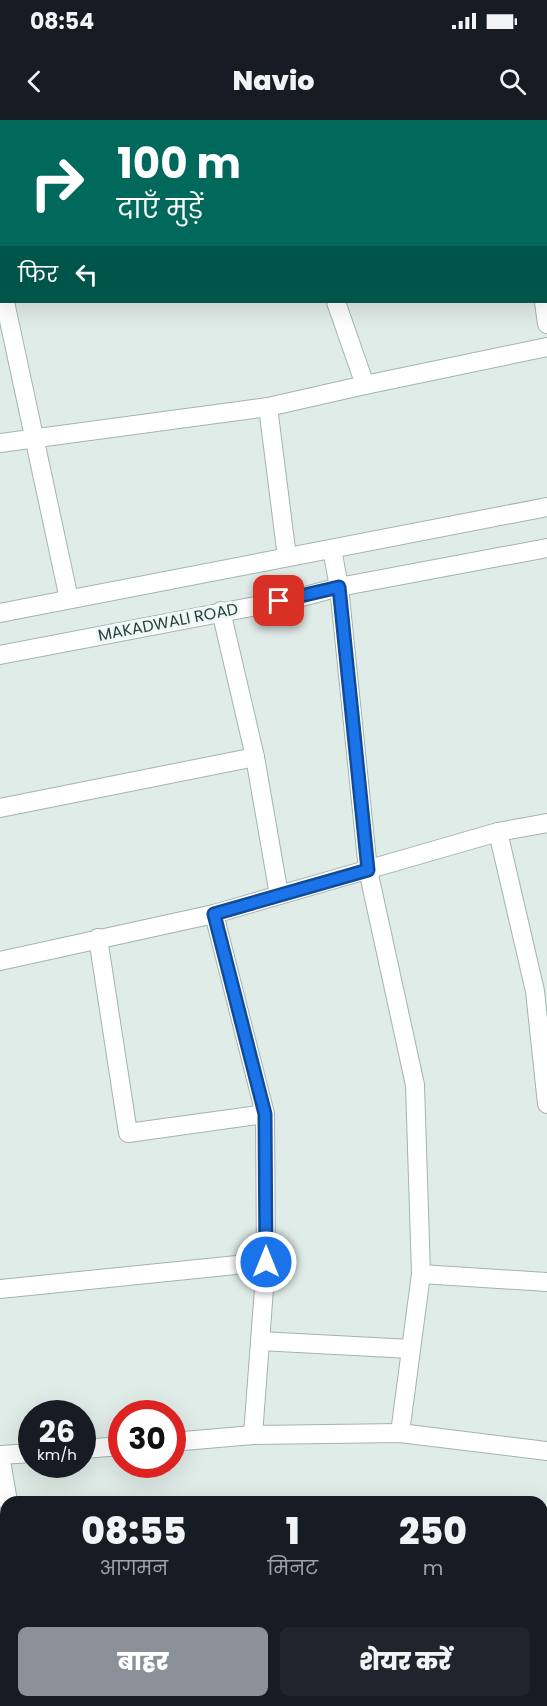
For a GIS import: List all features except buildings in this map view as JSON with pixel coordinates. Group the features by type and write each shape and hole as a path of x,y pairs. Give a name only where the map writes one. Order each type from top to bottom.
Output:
{"street":[{"path":"5,303 69,600"},
{"path":"336,303 365,385"},
{"path":"544,303 547,324"},
{"path":"0,443 268,407 547,347"},
{"path":"268,407 287,557"},
{"path":"0,613 547,507"},
{"path":"332,549 339,587 368,870 415,1085 421,1274 400,1433"},
{"name":"MAKADWALI ROAD","path":"0,655 339,587 547,549"},
{"path":"221,611 255,757 279,894"},
{"path":"0,808 255,757"},
{"path":"0,961 214,914 498,832 547,823"},
{"path":"498,832 541,989 547,1104"},
{"path":"214,914 265,1114 266,1262 253,1435"},
{"path":"98,938 128,1133 265,1114"},
{"path":"1,1283 266,1262"},
{"path":"421,1274 547,1282"},
{"path":"260,1341 411,1349"},
{"path":"186,1441 253,1435 400,1433 547,1451"},
{"path":"7,1496 0,1455 18,1454"}],"route":[{"path":"266,1262 265,1114 214,914 368,870 339,587 279,601"}]}
